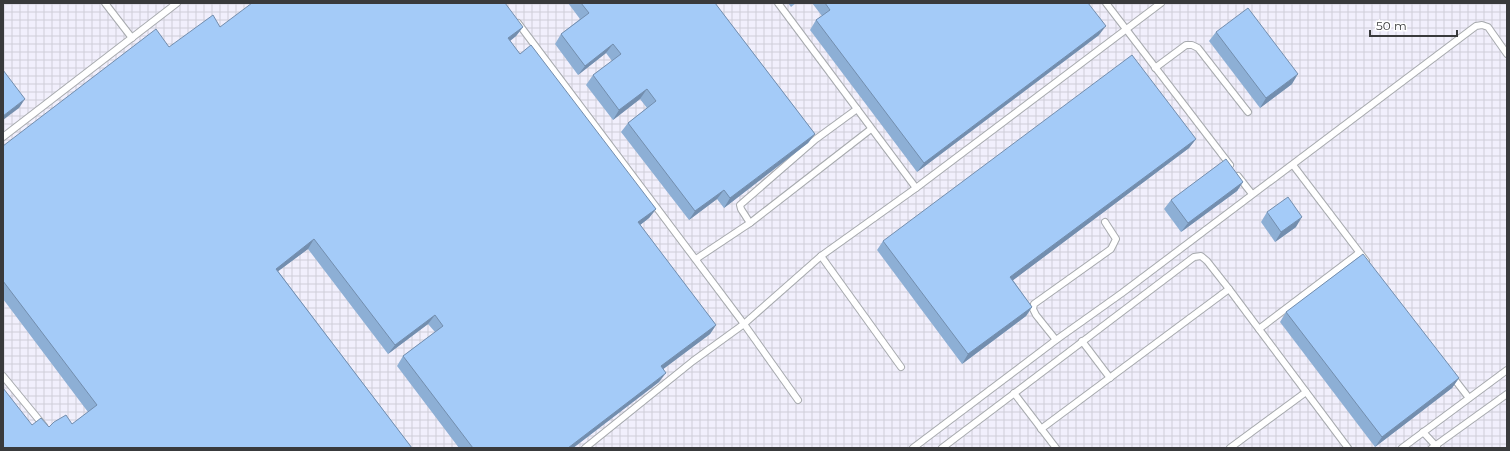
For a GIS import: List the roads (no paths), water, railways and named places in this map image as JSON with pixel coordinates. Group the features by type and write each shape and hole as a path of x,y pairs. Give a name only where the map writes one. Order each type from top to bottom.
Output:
{"lane":[{"path":"106,3 132,38"},
{"path":"3,137 177,3"},
{"path":"778,3 916,188"},
{"path":"1106,3 1252,194"},
{"path":"585,448 693,361 744,324 822,256 916,188 1161,3"},
{"path":"512,16 696,259 798,400"},
{"path":"913,448 1252,194 1293,165 1476,26 1482,24 1488,27 1507,54"},
{"path":"1155,68 1186,45 1198,48 1248,112"},
{"path":"750,223 740,205 816,139 857,109"},
{"path":"696,259 750,223 871,129"},
{"path":"1293,165 1369,265"},
{"path":"1056,340 1036,315 1033,309 1034,304 1111,249 1116,239 1105,222"},
{"path":"1259,329 1359,253"},
{"path":"822,256 901,367"},
{"path":"942,448 1082,341 1194,258 1201,256 1207,260 1348,448"},
{"path":"1041,429 1229,289"},
{"path":"1082,341 1110,378"},
{"path":"1402,448 1507,370"},
{"path":"1450,373 1469,398"},
{"path":"3,376 48,431"},
{"path":"1230,448 1306,392"},
{"path":"1014,393 1056,448"},
{"path":"1423,432 1435,447 1507,394"}]}
